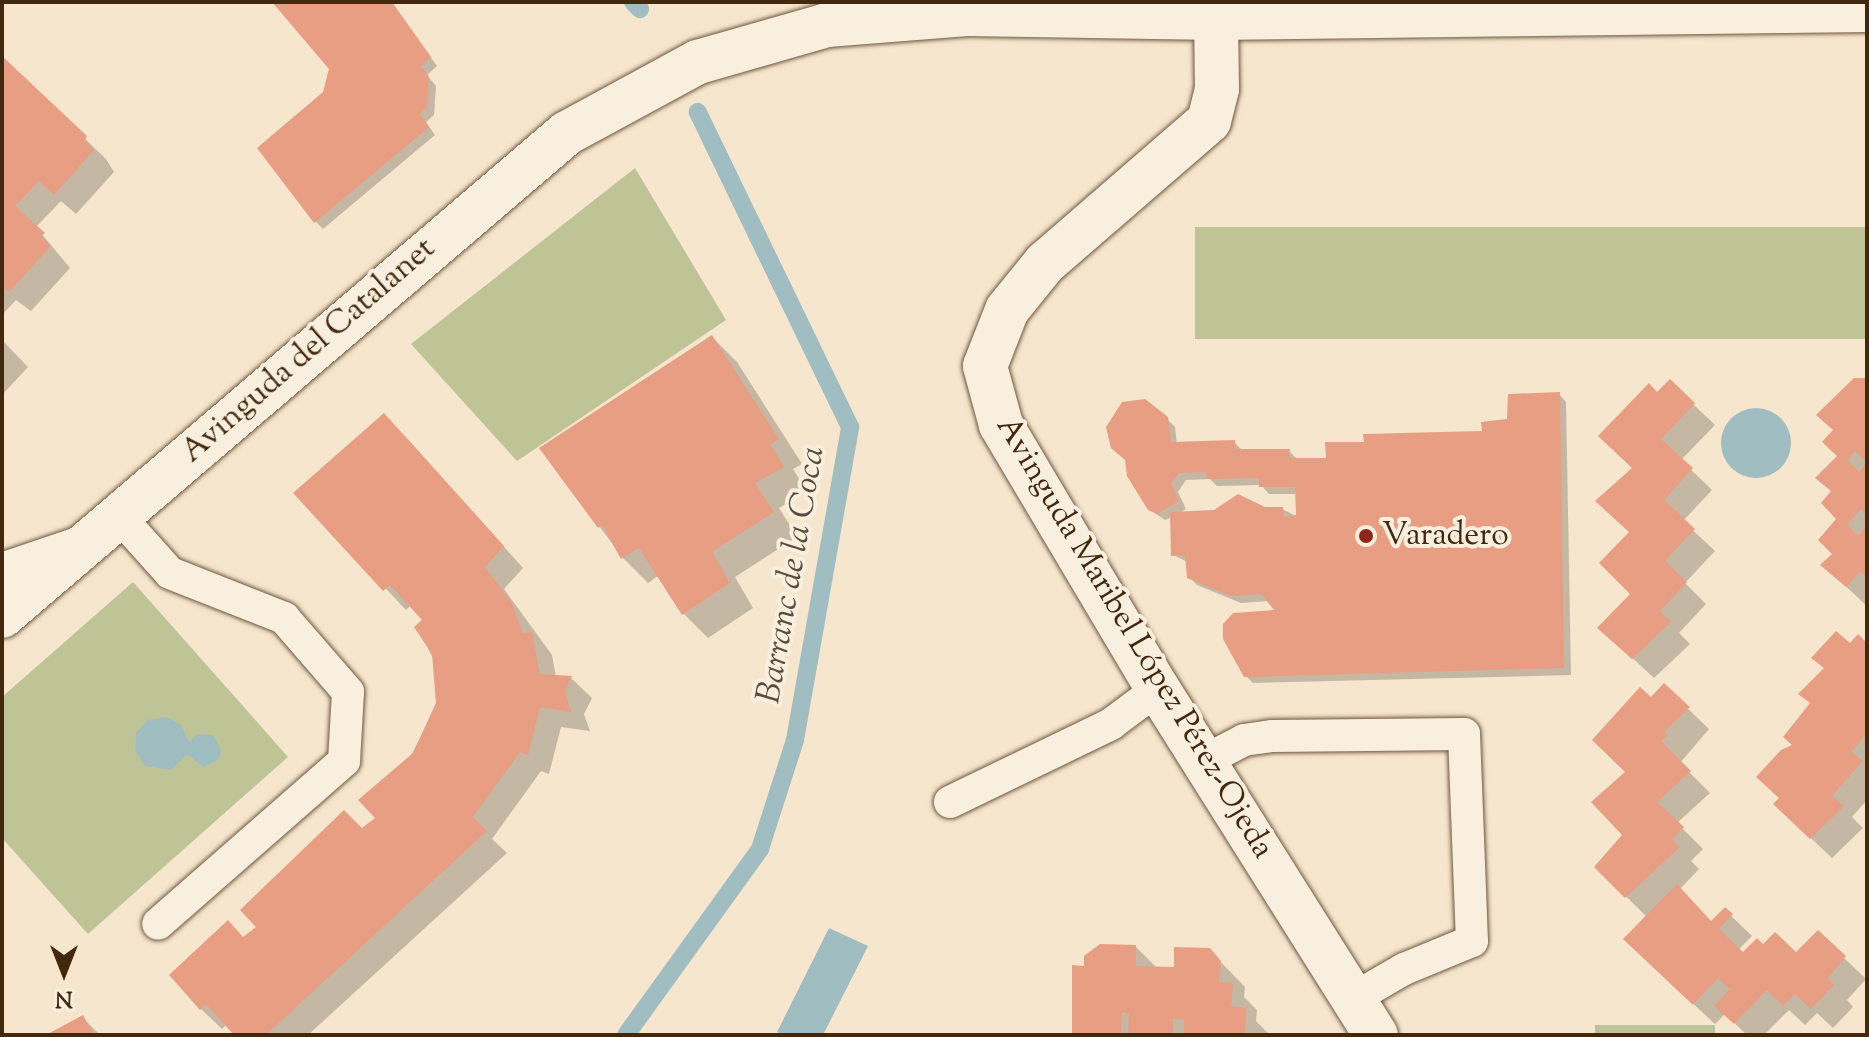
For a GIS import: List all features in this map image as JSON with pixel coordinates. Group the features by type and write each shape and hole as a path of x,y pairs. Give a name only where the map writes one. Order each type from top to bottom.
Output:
{"street":[{"name":"Avinguda del Catalanet","path":"2,616 567,133 625,98 698,62 827,25 967,14 1216,18 1867,10"},
{"name":"Avinguda Maribel López Pérez-Ojeda","path":"1216,18 1217,89 1209,121 1045,263 1007,310 985,366 1001,425 1158,689 1376,1035"},
{"path":"2,575 79,549"}],"lane":[{"path":"119,516 170,573 284,618 348,692 344,761 158,924"},
{"path":"950,802 1111,724 1158,689"},
{"path":"1204,761 1244,740 1273,736 1464,734 1472,941 1404,969 1354,998"}],"green space":[{"path":"635,168 726,320 517,461 411,344"},
{"path":"1195,227 1867,227 1867,339 1195,339"},
{"path":"133,582 288,757 88,934 2,838 2,697"},
{"path":"1595,1025 1715,1025 1715,1035 1595,1035"}],"water":[{"path":"1749,408 1763,408 1785,423 1791,443 1789,456 1781,468 1763,478 1749,478 1727,463 1721,450 1721,436 1736,414"},
{"path":"166,717 181,725 189,742 197,734 213,735 221,750 218,760 203,767 187,754 171,770 145,766 135,751 136,733 148,720"},
{"path":"829,928 868,946 823,1035 784,1035 777,1032"}],"building":[{"path":"272,2 392,2 431,57 421,66 429,77 427,107 420,114 429,127 314,223 257,148 323,92 329,69"},
{"path":"2,56 87,136 85,140 94,150 54,195 39,181 15,206 45,233 41,236 51,246 9,292 2,286"},
{"path":"712,335 779,439 770,444 784,467 755,483 774,512 712,552 730,583 682,615 639,548 621,559 602,525 598,528 539,448"},
{"path":"1854,378 1867,378 1867,462 1867,515 1861,509 1847,524 1858,536 1867,526 1867,577 1860,572 1846,587 1820,565 1832,554 1818,540 1836,519 1821,503 1831,491 1815,478 1837,456 1822,442 1833,430 1816,415","holes":["1855,451 1867,462 1859,472 1847,460"]},
{"path":"1670,379 1695,403 1661,439 1693,468 1664,500 1695,529 1665,561 1687,582 1660,611 1671,622 1632,659 1597,628 1630,594 1599,563 1629,532 1595,501 1632,468 1598,436 1649,383 1657,392"},
{"name":"Varadero","path":"1560,392 1564,668 1244,677 1223,639 1223,624 1233,613 1274,610 1261,594 1231,596 1187,578 1185,555 1171,556 1170,512 1214,510 1238,494 1265,507 1283,507 1284,517 1296,515 1295,487 1259,487 1259,478 1207,479 1205,472 1179,473 1171,483 1179,501 1157,514 1148,510 1127,476 1125,460 1111,448 1106,427 1122,402 1145,399 1168,417 1171,442 1235,440 1236,449 1290,449 1289,458 1326,458 1325,442 1364,442 1363,434 1482,431 1481,422 1507,419 1508,394"},
{"path":"384,413 504,546 485,567 512,603 523,633 532,632 540,674 572,676 565,692 571,712 540,707 528,755 520,752 473,817 487,831 266,1035 234,1035 206,1004 200,1010 169,975 228,920 243,937 256,927 240,910 344,810 362,828 375,818 358,800 413,753 436,703 432,654 414,627 422,620 390,585 383,591 293,493"},
{"path":"1836,631 1850,643 1858,634 1867,643 1867,734 1851,752 1863,761 1832,796 1844,806 1810,839 1773,804 1779,798 1756,777 1781,750 1792,745 1783,737 1810,703 1798,694 1824,668 1811,658"},
{"path":"1664,683 1690,707 1664,732 1668,736 1661,741 1691,771 1657,802 1684,827 1672,839 1680,847 1625,898 1594,867 1622,835 1591,802 1625,772 1592,740 1640,687 1651,697"},
{"path":"1677,884 1711,921 1725,907 1733,914 1719,929 1743,952 1757,938 1763,944 1775,932 1796,952 1818,930 1846,956 1828,978 1834,985 1811,1009 1795,994 1783,1006 1767,990 1734,1024 1714,1006 1730,989 1718,978 1693,1005 1623,939"},
{"path":"1100,944 1136,945 1136,966 1174,967 1174,947 1210,948 1221,961 1219,982 1233,983 1231,1006 1246,1008 1245,1035 1184,1035 1184,1019 1173,1019 1173,1035 1128,1035 1129,1014 1122,1012 1121,1035 1072,1035 1072,965 1084,966 1084,956"},
{"path":"83,1015 94,1035 46,1035"}],"waterway":[{"name":"Barranc de la Coca","path":"633,2 640,9"},
{"name":"Barranc de la Coca","path":"626,1035 760,849 795,740 850,427 698,112"}],"place":[{"name":"Varadero","path":"1366,536"}]}
